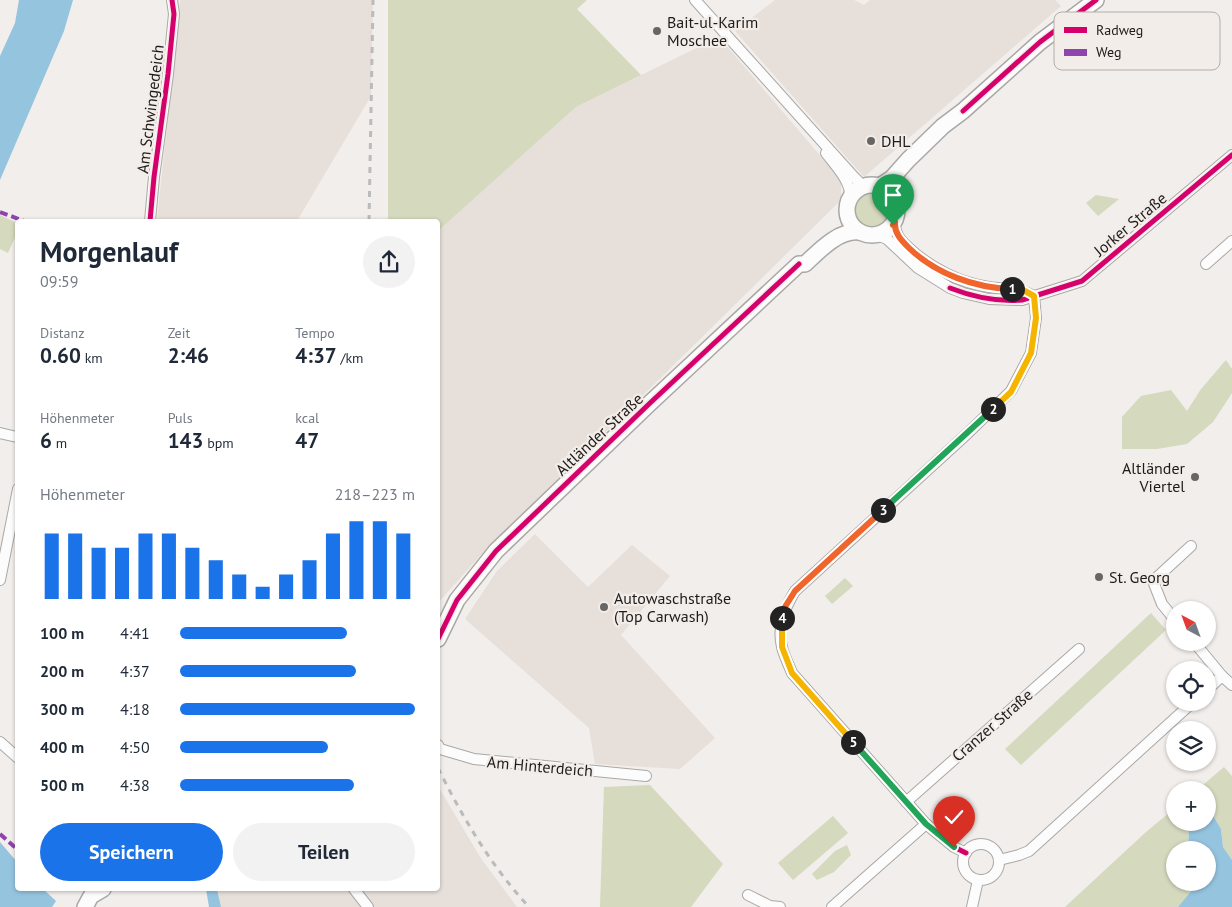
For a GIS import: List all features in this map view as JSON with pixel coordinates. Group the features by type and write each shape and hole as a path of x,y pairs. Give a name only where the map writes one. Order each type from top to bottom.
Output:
{"main road":[{"path":"1080,12 1096,0"},
{"path":"874,186 888,190 894,197 898,209 895,222 888,230 877,235 868,236 859,232 850,224 847,213 847,204 856,191 892,178 943,126 963,111 1054,32"},
{"path":"894,197 896,187 906,174 963,111"},
{"name":"Altländer Straße","path":"799,264 799,258 821,238 841,224 847,213"},
{"name":"Altländer Straße","path":"440,635 457,600 496,551 799,264 805,264 826,245 845,234 859,232"},
{"path":"84,907 91,896 99,891"}],"street":[{"name":"Am Schwingedeich","path":"150,219 170,57 174,14 172,0"},
{"path":"701,2 812,131 847,182 850,198"},
{"path":"812,131 856,178 874,186"},
{"name":"Jorker Straße","path":"877,235 888,240 918,268 956,290 979,297 1022,300 1082,281 1232,155"},
{"path":"895,222 895,230 898,237 931,266 975,284 990,288 1023,290 1034,296 1036,318 1031,353 1011,392 968,434 795,591 783,610 782,647 792,673 906,802 926,824 954,847 966,853"},
{"path":"1206,264 1232,241"},
{"path":"0,433 15,436"},
{"path":"0,580 15,504"},
{"path":"1166,609 1162,604 1153,581 1191,546"},
{"name":"Cranzer Straße","path":"906,802 1079,649"},
{"path":"1201,651 1232,686"},
{"path":"1216,682 1222,676"},
{"path":"999,860 1028,851 1183,711"},
{"path":"0,742 15,755"},
{"name":"Am Hinterdeich","path":"440,750 474,759 646,776"},
{"path":"832,907 926,824"},
{"path":"985,845 994,850 999,860 998,869 994,874 987,879 978,880 969,876 963,862 966,853 974,846 985,845"},
{"path":"972,907 978,880"},
{"path":"356,891 368,907"},
{"path":"748,894 770,906 780,907"}],"shaded area":[{"path":"180,0 373,0 371,96 298,219 157,219"},
{"path":"775,0 854,0 864,5 870,0 1055,0 1061,6 864,177 735,31"},
{"path":"719,37 841,180 841,200 479,557 440,601 440,229 576,107"},
{"path":"535,534 588,587 632,545 670,576 621,635 715,738 680,769 595,764 589,728 465,619 497,571"},
{"path":"440,789 480,857 517,907 221,907 217,891 440,891"}],"green space":[{"path":"388,0 587,0 577,9 641,75 576,107 440,229 440,219 388,219"},
{"path":"872,192 884,198 890,210 884,222 872,228 860,222 854,210 860,198"},
{"path":"1096,195 1119,199 1098,216 1086,203"},
{"path":"0,215 15,222 15,237 8,253 0,249"},
{"path":"1226,360 1232,369 1232,393 1213,422 1187,444 1157,449 1122,449 1122,417 1141,396 1171,390 1187,411 1201,389"},
{"path":"845,578 853,586 832,604 825,596"},
{"path":"1151,613 1166,630 1021,765 1005,749"},
{"path":"1224,767 1232,776 1232,860 1223,847 1221,829 1216,820 1216,781 1208,781"},
{"path":"650,785 723,864 691,907 600,907 604,787"},
{"path":"1166,815 1166,831 1189,831 1188,841 1166,841 1166,891 1192,891 1178,907 1065,907"},
{"path":"833,816 848,833 793,880 778,863"},
{"path":"847,845 851,855 834,872 817,880 812,874 835,851"}],"water":[{"path":"19,0 73,0 64,31 0,180 0,56 15,23"},
{"path":"1216,820 1221,829 1223,847 1232,860 1232,907 1178,907 1191,891 1216,891 1216,841 1188,841 1189,831 1216,831"},
{"path":"0,842 15,860 15,891 45,891 56,901 52,907 0,907"},
{"path":"206,891 217,891 221,907 209,907"}],"railway":[{"path":"369,219 373,0"},
{"path":"440,772 457,805 490,858 529,907"}],"marked path":[{"path":"0,212 19,219"},
{"path":"0,834 15,847"}],"cycle path":[{"path":"150,219 174,14 172,0"},
{"path":"1080,12 1096,0"},
{"path":"963,111 1054,32"},
{"path":"950,288 985,298 1022,300 1082,281 1232,155"},
{"path":"440,635 457,600 496,551 649,404 799,264"},
{"path":"954,276 975,284 1023,290 1034,296"},
{"path":"966,853 954,847 926,824 792,673 782,647 781,625 785,611 795,591 968,433 1011,391 1031,353 1036,318 1034,296"}],"place":[{"name":"Bait-ul-Karim Moschee","path":"657,31"},
{"name":"DHL","path":"871,141"},
{"name":"Altländer Viertel","path":"1195,477"},
{"name":"St. Georg","path":"1099,577"},
{"name":"Autowaschstraße (Top Carwash)","path":"604,607"}],"route":[{"path":"893,225 895,222 896,232 901,240 931,266 968,282 990,288 1023,290 1034,296 1036,318 1031,353 1011,392 968,434 795,591 783,610 782,647 792,673 926,824 954,847"}]}
